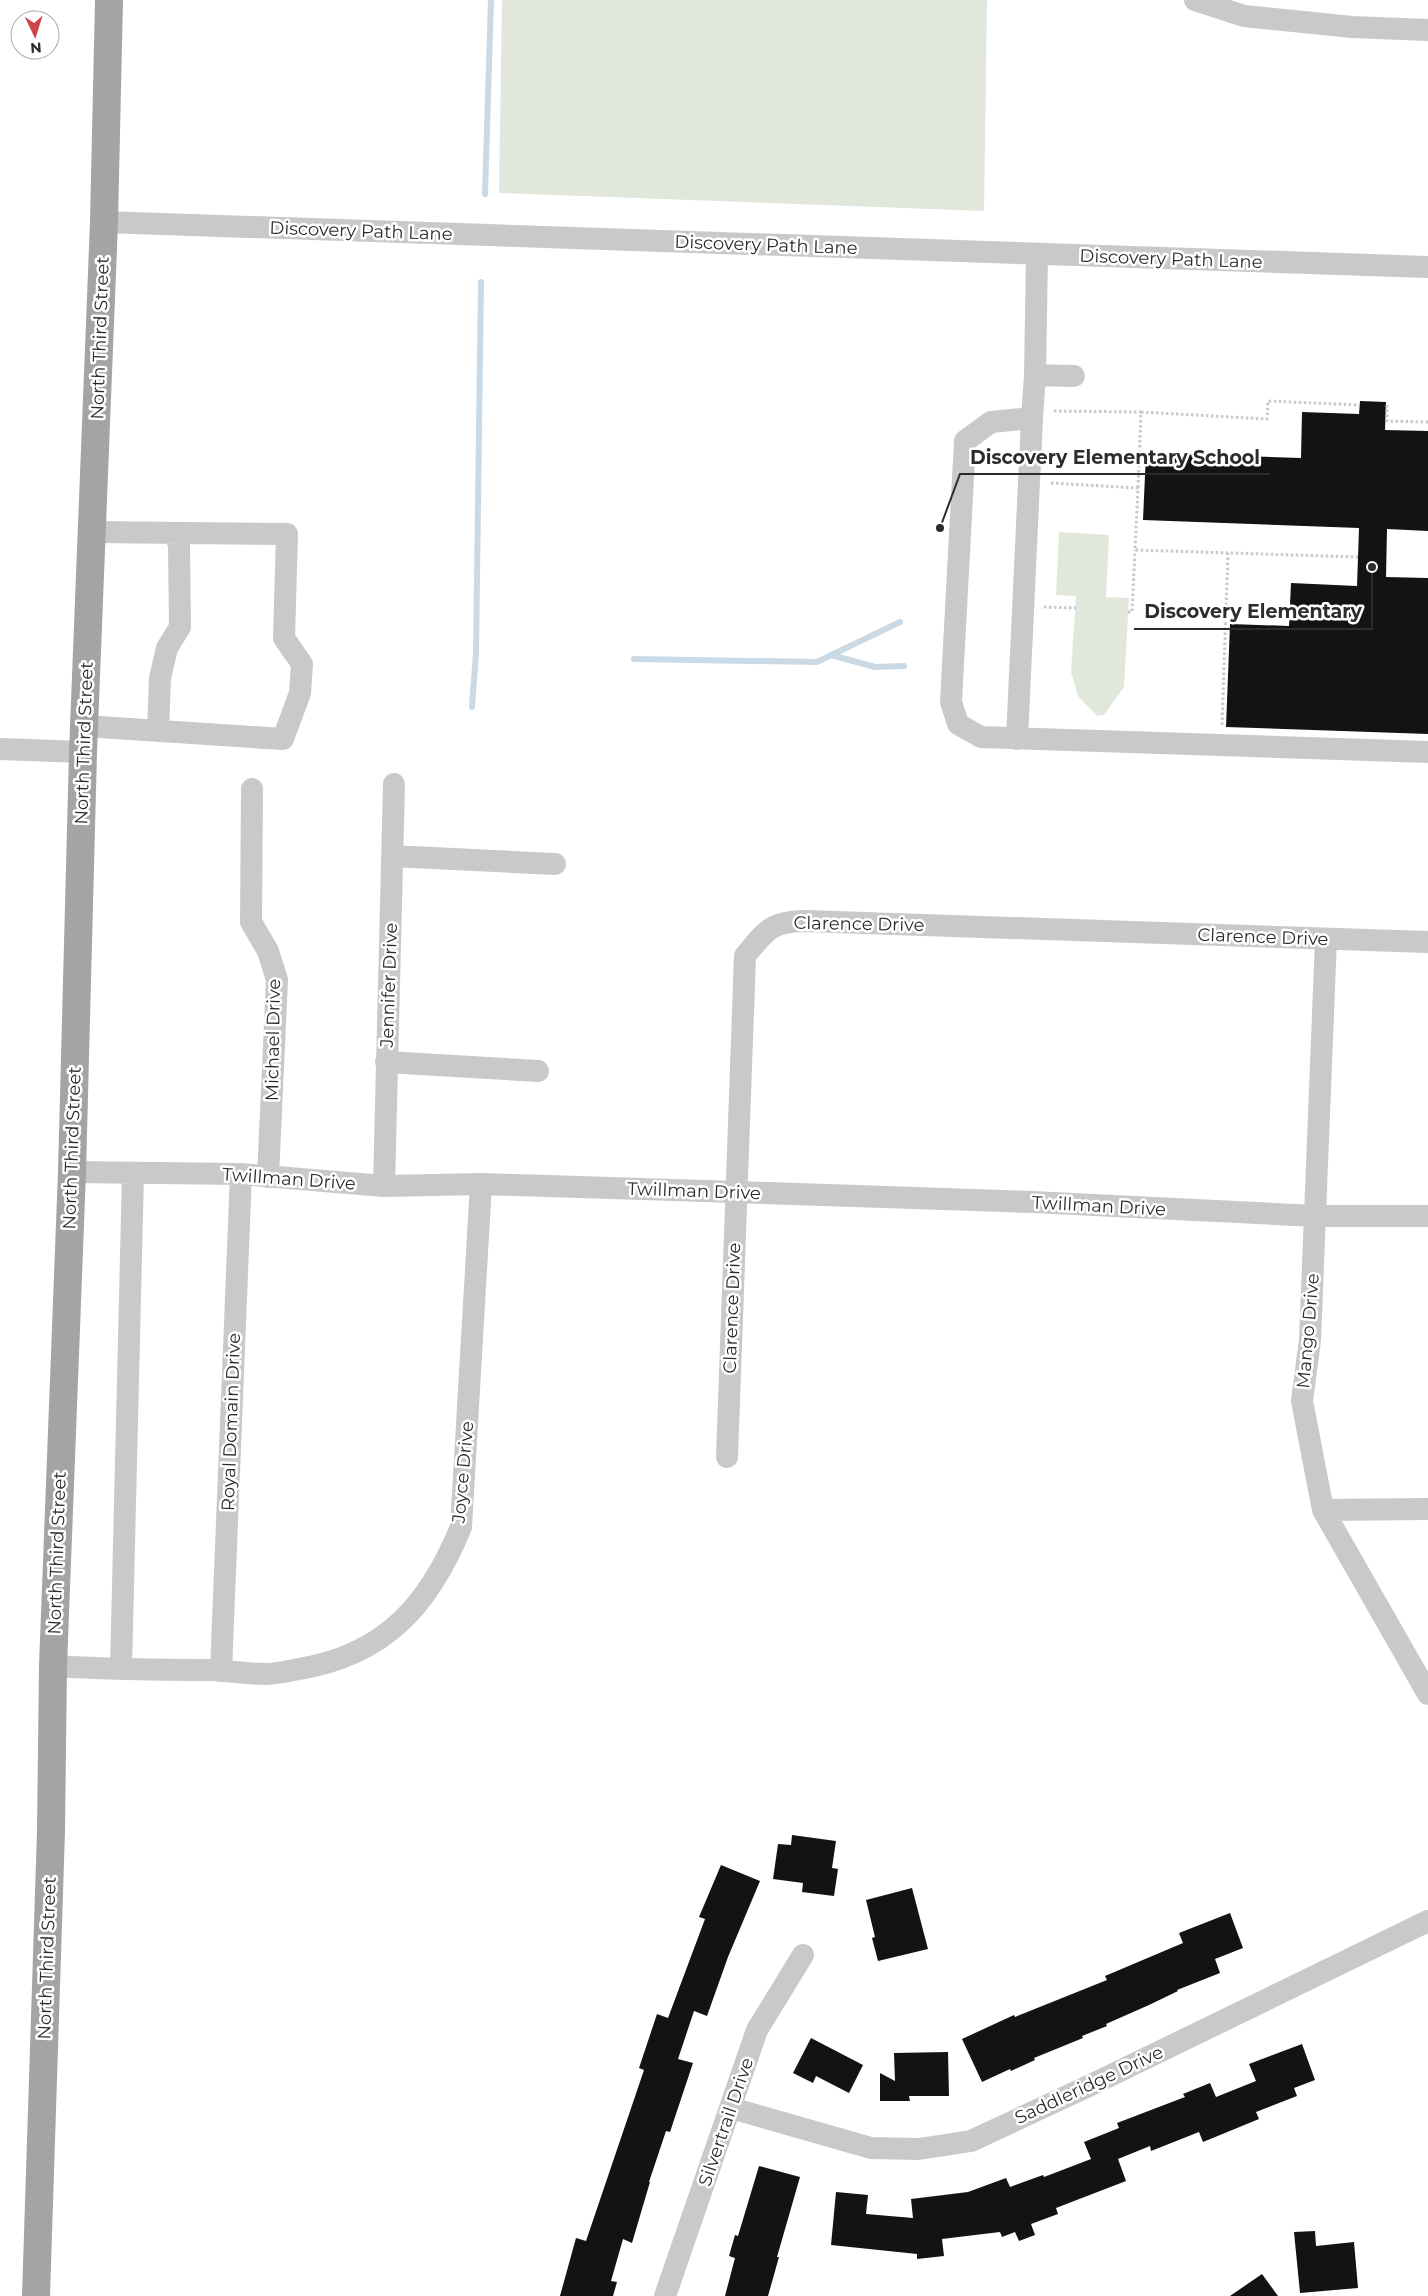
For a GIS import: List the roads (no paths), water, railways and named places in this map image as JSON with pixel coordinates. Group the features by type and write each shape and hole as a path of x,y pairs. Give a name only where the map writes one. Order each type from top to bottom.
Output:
{"main road":[{"name":"North Third Street","path":"36,2296 51,1831 53,1666 72,1172 84,739 104,222 109,0"}],"street":[{"path":"1195,0 1244,16 1352,26 1428,30"},
{"name":"Discovery Path Lane","path":"104,222 1428,267"},
{"path":"1017,739 1041,415 1035,375 1036,254"},
{"path":"1035,375 1074,376"},
{"path":"1041,415 991,422 965,441 950,702 958,724 981,737 1428,752"},
{"path":"0,749 158,731 283,739 300,693 302,664 284,638 287,534 92,532"},
{"path":"158,731 160,678 168,648 180,627 179,552 175,532"},
{"name":"Jennifer Drive","path":"384,1186 394,784"},
{"name":"Michael Drive","path":"252,789 251,922 268,950 277,980 268,1177"},
{"path":"392,856 555,864"},
{"name":"Clarence Drive","path":"727,1458 745,956 776,923 792,920 1428,942"},
{"name":"Mango Drive","path":"1326,939 1310,1340 1302,1402 1323,1510 1428,1694"},
{"path":"386,1062 538,1071"},
{"name":"Twillman Drive","path":"72,1172 241,1174 384,1186 481,1184 736,1192 1316,1216 1428,1216"},
{"path":"121,1669 133,1173"},
{"name":"Royal Domain Drive","path":"221,1671 241,1174"},
{"name":"Joyce Drive","path":"53,1666 267,1674 318,1666 346,1658 394,1630 413,1610 449,1556 461,1527 481,1184"},
{"path":"1323,1510 1428,1509"},
{"name":"Saddleridge Drive","path":"731,2108 871,2148 919,2149 970,2141 1093,2084 1428,1921"},
{"name":"Silvertrail Drive","path":"665,2296 757,2030 803,1955"}],"waterway":[{"path":"485,194 491,0"},
{"path":"472,707 476,653 481,282"},
{"path":"634,659 817,662 900,622"},
{"path":"831,655 875,667 904,666"}],"place":[{"name":"Discovery Elementary School","path":"940,528"},
{"name":"Discovery Elementary","path":"1372,567"}]}
